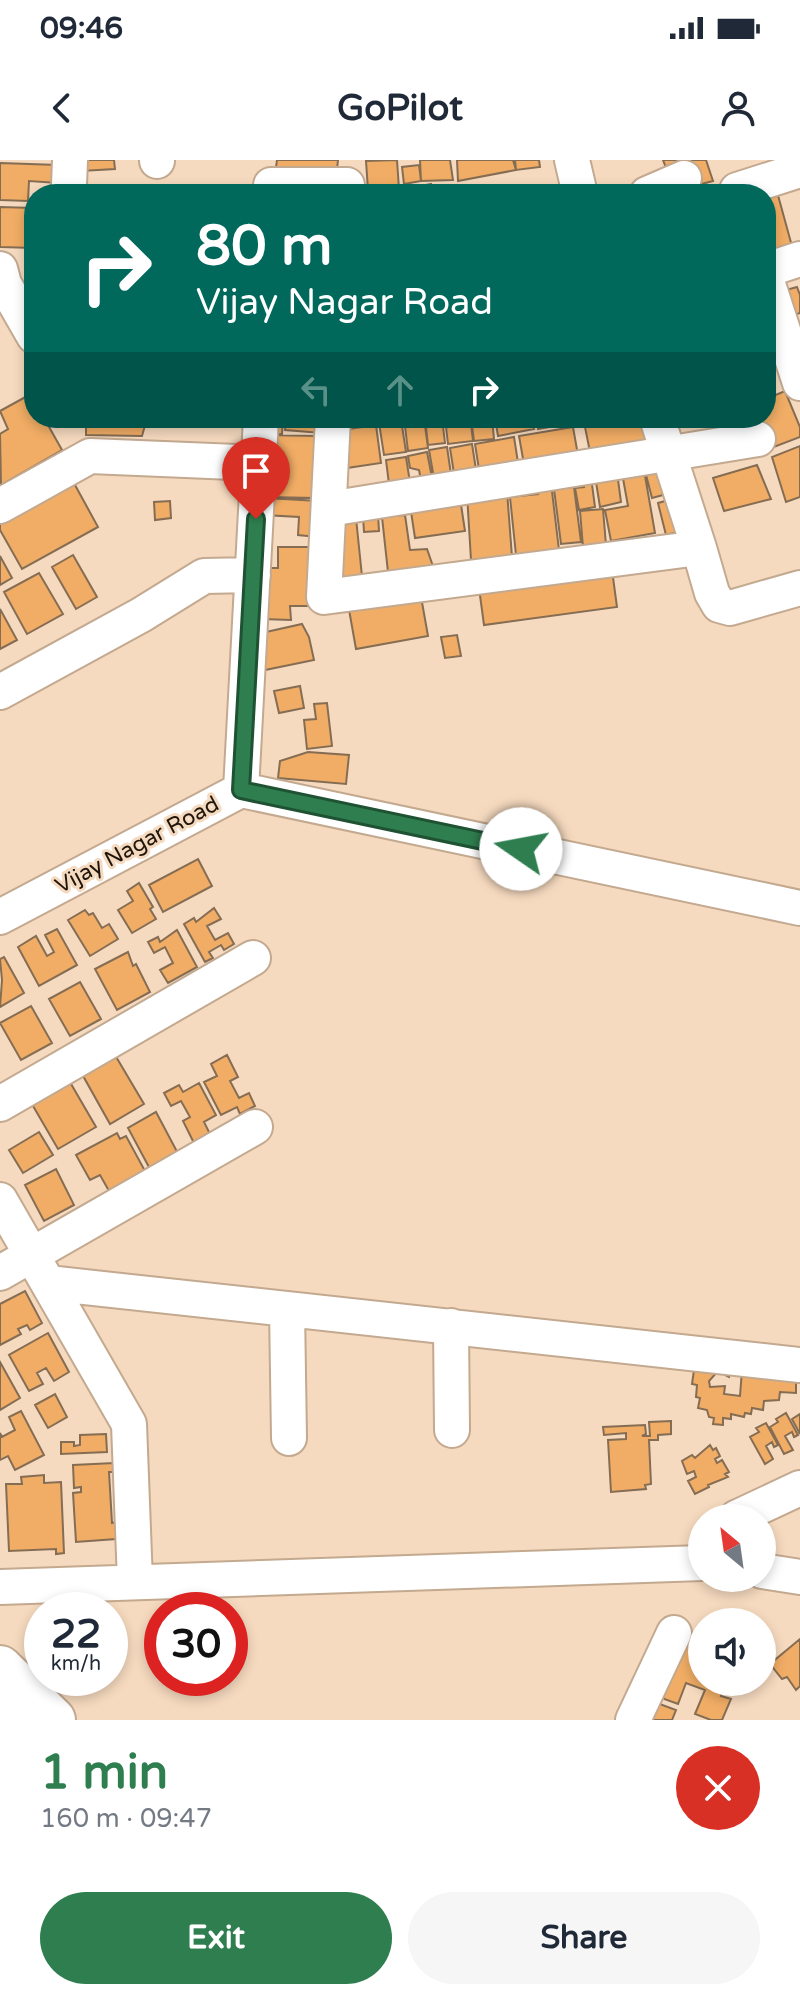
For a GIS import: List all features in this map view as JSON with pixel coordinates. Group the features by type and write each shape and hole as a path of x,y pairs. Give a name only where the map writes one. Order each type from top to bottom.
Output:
{"main road":[{"path":"0,1668 53,1720"}],"street":[{"path":"572,160 578,184"},
{"path":"735,181 800,170"},
{"path":"670,184 684,178"},
{"path":"272,180 347,180"},
{"path":"776,267 800,259"},
{"path":"0,269 4,284 24,319"},
{"path":"776,309 800,383"},
{"name":"Vijay Nagar Road","path":"0,917 241,790 261,428"},
{"path":"342,428 329,509 324,597 699,548"},
{"path":"661,428 712,593 719,605 730,608 800,588"},
{"path":"329,509 758,439"},
{"path":"0,506 90,456 259,463"},
{"path":"0,692 141,615 204,576 253,575"},
{"path":"241,790 800,908"},
{"path":"0,1104 253,958"},
{"path":"40,1269 255,1127"},
{"path":"0,1200 129,1424 135,1582"},
{"path":"0,1273 40,1269 287,1309 800,1365"},
{"path":"287,1309 289,1438"},
{"path":"451,1326 452,1430"},
{"path":"766,1504 800,1488"},
{"path":"0,1587 688,1563"},
{"path":"776,1573 800,1577"},
{"path":"633,1720 674,1633"}],"building":[{"path":"80,160 114,160 115,169 81,171"},
{"path":"277,160 338,160 336,179 275,175"},
{"path":"397,160 399,184 368,184 366,161"},
{"path":"420,160 450,160 453,180 421,181"},
{"path":"457,160 513,160 516,170 458,181"},
{"path":"515,160 539,160 540,167 516,170"},
{"path":"663,160 706,160 713,181 672,184"},
{"path":"0,163 58,165 58,183 29,181 29,184 24,184 24,201 0,200"},
{"path":"419,165 421,181 404,184 402,167"},
{"path":"776,188 793,250 776,252"},
{"path":"0,207 24,208 24,248 0,247"},
{"path":"797,287 800,313 778,321 776,293"},
{"path":"785,391 800,427 800,437 766,450 759,428 776,428 776,395"},
{"path":"24,398 24,428 50,428 62,450 1,485 0,434 8,429 0,411"},
{"path":"86,428 144,428 142,436 86,435"},
{"path":"268,428 282,428 282,434 268,434"},
{"path":"285,428 321,428 321,433"},
{"path":"376,428 381,463 340,469 335,431"},
{"path":"380,428 402,428 406,452 384,455"},
{"path":"405,428 425,428 428,448 408,451"},
{"path":"426,428 443,428 445,443 428,445"},
{"path":"446,428 471,428 473,441 448,444"},
{"path":"472,428 493,428 494,439 474,441"},
{"path":"497,428 534,429 498,436"},
{"path":"573,428 579,461 525,470 519,436"},
{"path":"585,428 646,428 650,450 592,462"},
{"path":"267,435 318,436 316,498 265,497"},
{"path":"514,437 519,469 480,476 475,444"},
{"path":"472,444 477,476 455,480 450,448"},
{"path":"800,446 800,497 786,502 772,457"},
{"path":"447,447 452,481 435,484 429,450"},
{"path":"427,452 433,483 422,485 419,470 410,468 408,456"},
{"path":"406,457 411,489 390,492 386,460"},
{"path":"665,461 674,492 652,498 644,467"},
{"path":"757,465 771,499 724,511 713,478"},
{"path":"644,470 655,533 611,541 605,510 628,506 622,473"},
{"path":"617,472 621,502 600,507 595,476"},
{"path":"69,474 98,527 22,569 0,530 0,512"},
{"path":"591,477 595,507 579,510 575,488 584,487 583,478"},
{"path":"551,483 559,550 516,555 510,497 538,494 537,485"},
{"path":"574,487 581,542 561,544 554,489"},
{"path":"507,491 512,557 471,560 467,494"},
{"path":"265,498 319,501 317,537 298,535 299,517 264,515"},
{"path":"460,498 465,531 415,538 410,505"},
{"path":"676,498 685,530 666,535 658,503"},
{"path":"170,501 171,518 155,520 154,502"},
{"path":"603,509 606,545 583,547 580,511"},
{"path":"378,515 379,531 364,532 363,516"},
{"path":"405,515 410,550 427,549 435,572 412,576 409,569 388,572 382,517"},
{"path":"356,518 363,586 341,588 334,520"},
{"path":"278,547 310,547 308,606 290,606 291,620 262,619 263,568 278,568"},
{"path":"73,555 97,597 76,609 52,567"},
{"path":"0,556 12,578 0,585"},
{"path":"612,570 617,607 484,625 479,588"},
{"path":"39,573 63,614 27,634 4,592"},
{"path":"420,591 428,636 356,649 348,604"},
{"path":"0,609 17,640 0,649"},
{"path":"302,624 309,637 314,660 265,670 257,634"},
{"path":"457,635 461,656 445,658 441,637"},
{"path":"300,686 304,708 279,713 274,691"},
{"path":"327,703 332,746 307,749 304,720 316,719 314,704"},
{"path":"308,752 349,755 346,784 278,778 280,761"},
{"path":"198,859 212,886 163,912 149,885"},
{"path":"139,883 153,907 150,909 156,919 132,933 118,910 133,901 127,891"},
{"path":"214,908 221,919 207,926 215,940 228,933 234,944 224,950 221,945 209,952 213,958 205,962 184,924 194,918 196,922"},
{"path":"85,910 89,915 93,913 102,928 109,924 118,939 90,956 68,920"},
{"path":"57,929 77,965 39,986 18,947 36,936 47,956 54,952 45,935"},
{"path":"177,930 197,967 168,983 160,970 173,963 165,947 154,953 148,942 158,937 160,942"},
{"path":"128,952 150,992 117,1010 95,969"},
{"path":"4,957 24,993 0,1007 0,959"},
{"path":"80,982 101,1019 70,1036 49,999"},
{"path":"31,1006 52,1043 21,1060 0,1023"},
{"path":"115,1055 144,1104 110,1124 82,1074"},
{"path":"227,1055 238,1077 230,1081 239,1098 249,1093 255,1106 240,1114 237,1107 221,1115 204,1082 217,1076 211,1064"},
{"path":"67,1077 96,1127 58,1149 29,1099"},
{"path":"199,1083 216,1115 204,1122 210,1134 194,1143 183,1121 190,1117 181,1101 171,1106 164,1093 179,1085 183,1092"},
{"path":"156,1112 182,1161 150,1169 128,1128"},
{"path":"39,1132 53,1155 23,1173 9,1150"},
{"path":"117,1133 120,1139 126,1136 145,1171 109,1191 100,1175 90,1180 76,1155"},
{"path":"56,1169 74,1205 44,1221 25,1185"},
{"path":"25,1291 42,1323 30,1330 27,1325 18,1329 21,1334 0,1345 0,1304"},
{"path":"48,1333 69,1372 54,1381 46,1368 37,1373 43,1384 29,1391 9,1355"},
{"path":"0,1362 20,1398 0,1410"},
{"path":"731,1369 729,1377 718,1371 709,1381 710,1387 725,1386 724,1394 740,1396 742,1370 796,1379 796,1393 780,1392 779,1400 764,1401 763,1410 752,1408 751,1414 745,1413 744,1417 731,1414 731,1419 723,1418 723,1425 713,1424 714,1418 709,1417 707,1410 698,1408 700,1398 696,1397 697,1385 692,1384 694,1370"},
{"path":"55,1394 67,1417 48,1428 35,1405"},
{"path":"21,1411 44,1455 15,1470 8,1456 0,1460 0,1433 2,1437 15,1430 9,1417"},
{"path":"786,1413 798,1435 794,1437 792,1432 785,1436 793,1450 784,1454 770,1427"},
{"path":"800,1414 800,1434 792,1419"},
{"path":"671,1421 671,1434 658,1435 658,1440 649,1440 651,1484 645,1485 646,1489 611,1492 608,1440 626,1439 626,1433 604,1435 603,1427 645,1425 646,1434 642,1436 650,1436 649,1422"},
{"path":"766,1423 778,1445 774,1447 772,1442 766,1446 773,1459 765,1464 750,1437 759,1432 756,1428"},
{"path":"106,1434 107,1452 61,1454 61,1442 80,1445 80,1435"},
{"path":"710,1445 713,1450 716,1448 720,1456 715,1459 717,1463 722,1460 729,1472 725,1474 728,1477 695,1494 688,1481 696,1477 694,1471 687,1474 682,1461 692,1455 695,1458"},
{"path":"114,1463 114,1472 109,1472 116,1539 76,1542 73,1493 81,1492 81,1487 74,1488 73,1465"},
{"path":"44,1475 44,1483 61,1482 64,1553 56,1554 56,1549 9,1551 6,1484 22,1484 21,1477"},
{"path":"679,1630 688,1634 688,1684 678,1704 656,1696"},
{"path":"800,1639 800,1686 796,1690 787,1677 782,1679 776,1672 776,1659"},
{"path":"702,1696 731,1699 722,1720 695,1714"},
{"path":"649,1700 676,1710 672,1720 641,1720"}],"route":[{"path":"256,519 241,790 521,849"}]}
